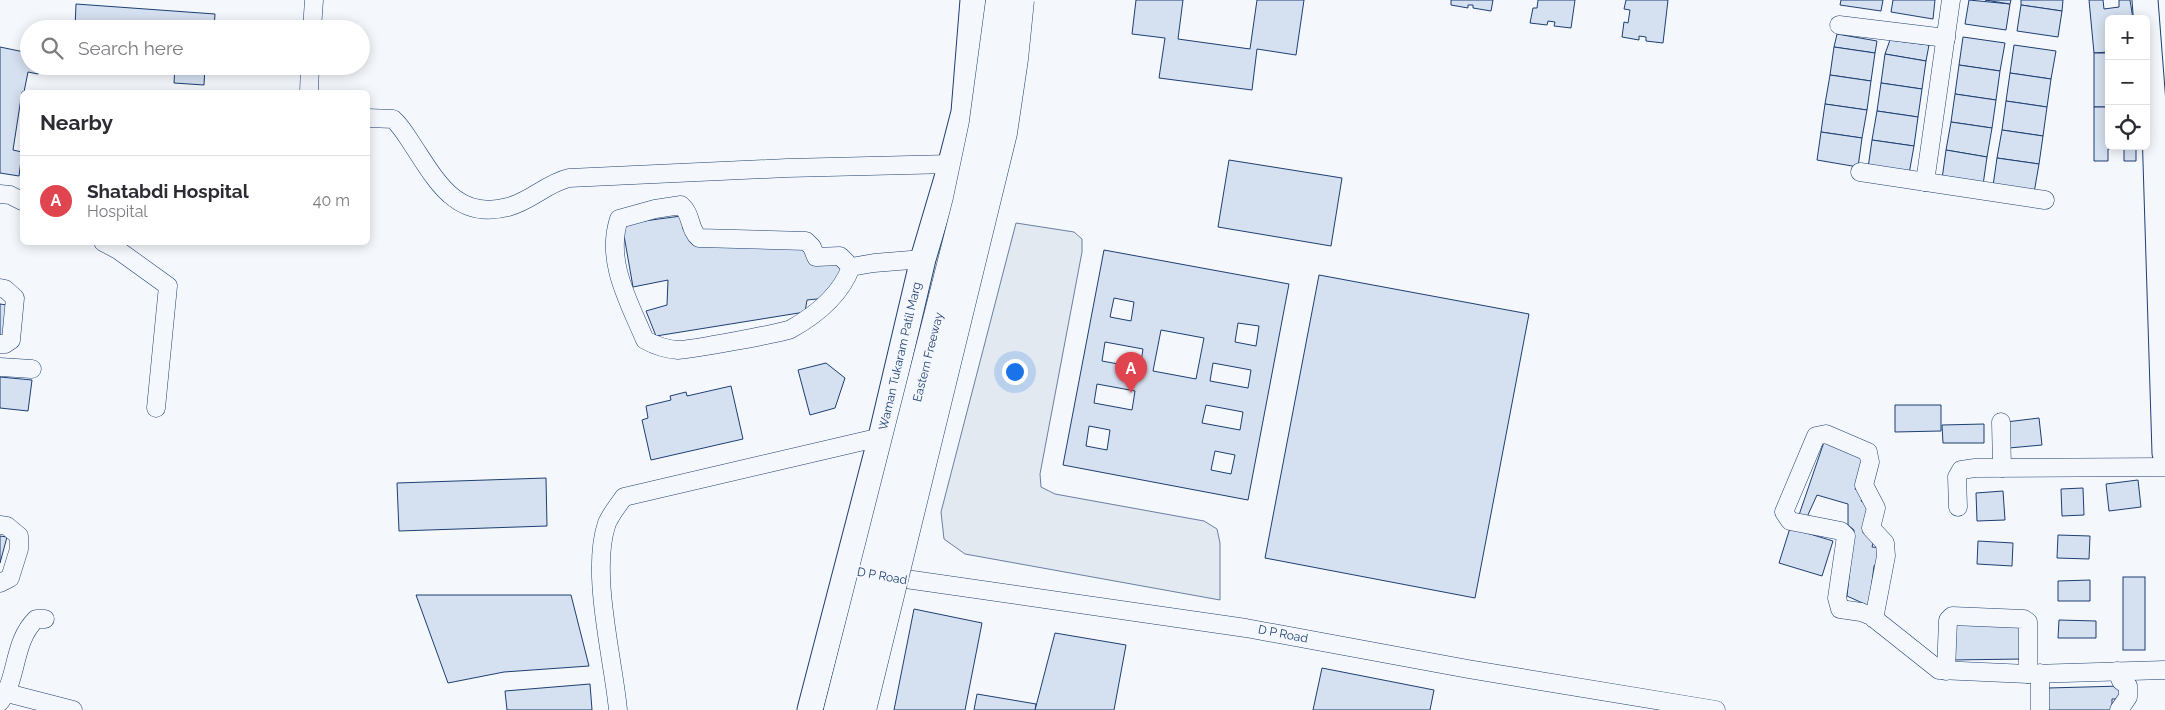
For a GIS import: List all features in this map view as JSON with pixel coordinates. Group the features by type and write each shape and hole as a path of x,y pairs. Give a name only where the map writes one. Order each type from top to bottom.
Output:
{"highway":[{"name":"Eastern Freeway","path":"838,710 967,202 984,126 1000,0"},
{"name":"Eastern Freeway","path":"862,710 1003,134 1020,0"}],"main road":[{"name":"Waman Tukaram Patil Marg","path":"810,710 848,570 923,259 964,112 973,0"},
{"path":"870,710 1014,138 1028,0"},
{"path":"2146,0 2159,104 2165,453"}],"street":[{"path":"313,20 314,0"},
{"path":"1925,182 1951,0"},
{"path":"1839,25 1946,38"},
{"path":"309,90 310,75"},
{"path":"370,118 394,119 441,188 454,199 471,208 491,210 528,200 557,181 569,178 787,168 951,164"},
{"path":"1860,172 2045,200"},
{"path":"0,194 10,195 20,200"},
{"path":"681,205 687,210 695,235 700,238 806,241 812,246 816,257 840,256 851,267 846,281 824,306 789,330 680,350 662,348 645,340 618,276 614,234 618,219 655,209 681,205"},
{"path":"109,245 168,286 156,408"},
{"path":"851,267 923,259"},
{"path":"0,288 5,289 15,298 11,340 5,344 0,344"},
{"path":"0,366 32,369"},
{"path":"2001,422 2002,468"},
{"path":"1874,619 1886,556 1885,543 1871,528 1876,508 1864,485 1870,462 1868,452 1826,434 1816,436 1784,512 1790,521 1841,531 1846,536 1837,598 1840,609 1862,612 1874,619 1939,670 2034,674 2165,670"},
{"path":"618,710 604,603 601,562 602,541 608,521 624,497 881,437"},
{"path":"1958,507 1957,477 1961,470 2165,467"},
{"path":"0,525 7,526 19,536 19,549 10,578 0,583"},
{"name":"D P Road","path":"848,570 903,580 1246,628 1468,669 1716,710"},
{"path":"1946,671 1948,620 1952,616 2024,619 2028,622 2040,710"},
{"path":"45,619 36,619 26,630 3,697 73,710"},
{"path":"2117,671 2121,681 2128,686 2128,697 2119,710"}],"shaded area":[{"path":"1016,223 1074,232 1082,239 1082,252 1040,474 1041,487 1055,494 1204,521 1217,529 1220,543 1220,600 965,554 944,539 941,512"}],"building":[{"path":"1136,0 1183,0 1178,39 1250,49 1257,0 1304,0 1296,55 1257,49 1252,90 1159,78 1165,38 1132,34"},
{"path":"1451,0 1493,0 1491,11 1473,8 1473,5 1468,5 1468,8 1451,5"},
{"path":"1538,0 1575,0 1571,28 1554,26 1555,22 1548,21 1547,25 1530,23 1533,8 1537,8"},
{"path":"1626,0 1668,0 1663,43 1646,41 1646,37 1639,36 1639,40 1622,37 1624,22 1628,23 1630,10 1624,9"},
{"path":"1841,0 1883,0 1881,11 1840,5"},
{"path":"1893,0 1935,0 1933,19 1891,12"},
{"path":"1969,0 2010,4 2006,30 1965,24"},
{"path":"1985,0 2011,0 2010,4"},
{"path":"2021,0 2063,0 2062,11 2021,5"},
{"path":"2089,0 2103,0 2104,9 2119,7 2119,0 2130,0 2132,15 2105,15 2105,52 2094,53"},
{"path":"76,4 215,14 215,20 75,20"},
{"path":"2021,5 2062,11 2058,37 2017,31"},
{"path":"1837,34 1877,41 1875,53 1834,47"},
{"path":"1963,37 2005,43 2000,71 1959,65"},
{"path":"1890,40 1929,45 1926,61 1885,54"},
{"path":"2014,45 2056,51 2051,79 2010,73"},
{"path":"0,47 20,51 20,75 27,75 24,90 20,90 20,105 13,150 20,152 19,176 0,173"},
{"path":"1834,47 1875,53 1871,81 1830,75"},
{"path":"2094,53 2105,53 2105,107 2094,107"},
{"path":"1885,54 1926,61 1922,89 1881,83"},
{"path":"1959,65 2000,71 1996,100 1955,94"},
{"path":"2010,73 2051,79 2047,107 2006,101"},
{"path":"174,75 205,75 204,85 174,83"},
{"path":"1830,75 1871,81 1867,110 1825,104"},
{"path":"1881,83 1922,89 1918,117 1877,111"},
{"path":"1955,94 1996,100 1992,128 1951,122"},
{"path":"2006,101 2047,107 2043,136 2002,130"},
{"path":"1825,104 1867,110 1862,138 1821,132"},
{"path":"2094,107 2105,107 2105,150 2108,150 2108,161 2094,161"},
{"path":"1877,111 1918,117 1914,146 1872,140"},
{"path":"1951,122 1992,128 1987,157 1946,150"},
{"path":"2002,130 2043,136 2039,164 1997,158"},
{"path":"1821,132 1862,138 1858,167 1817,160"},
{"path":"1872,140 1914,146 1909,174 1868,168"},
{"path":"1946,150 1987,157 1983,185 1942,179"},
{"path":"2124,150 2136,150 2136,161 2124,161"},
{"path":"1997,158 2039,164 2034,193 1993,186"},
{"path":"1229,160 1342,178 1331,246 1218,227"},
{"path":"681,216 683,229 692,244 805,246 810,263 842,263 844,281 827,298 807,300 805,312 656,336 646,311 667,305 668,280 633,287 622,224"},
{"path":"1104,250 1289,284 1248,500 1063,465","holes":["1114,298 1134,302 1131,321 1110,317","1238,323 1259,326 1256,346 1235,342","1161,330 1204,338 1196,379 1153,371","1105,342 1143,349 1140,368 1102,361","1213,363 1251,370 1248,388 1210,381","1097,384 1135,391 1132,410 1094,403","1206,405 1243,412 1240,430 1202,423","1089,426 1110,430 1107,450 1086,446","1215,451 1235,455 1231,474 1211,470"]},
{"path":"1319,275 1529,314 1475,598 1265,558"},
{"path":"0,304 7,305 3,340 0,339"},
{"path":"826,363 845,378 835,408 810,415 798,370"},
{"path":"0,377 32,380 28,411 0,408"},
{"path":"731,386 743,439 651,460 642,420 648,418 646,406 671,400 670,396 686,392 687,396"},
{"path":"1895,405 1941,405 1941,431 1895,432"},
{"path":"2039,418 2042,445 2009,448 2006,422"},
{"path":"1984,424 1984,443 1943,443 1942,425"},
{"path":"1824,442 1864,457 1865,465 1855,489 1864,494 1861,501 1871,506 1875,536 1872,547 1883,548 1881,558 1874,566 1869,606 1847,596 1854,530 1848,525 1848,504 1817,495 1807,517 1799,515"},
{"path":"546,478 547,526 399,531 397,483"},
{"path":"2138,480 2141,507 2109,511 2106,484"},
{"path":"2083,488 2084,515 2062,516 2061,489"},
{"path":"2003,491 2005,520 1977,521 1976,493"},
{"path":"1790,528 1833,541 1822,576 1779,563"},
{"path":"2058,535 2090,536 2089,559 2057,558"},
{"path":"0,536 7,537 0,563"},
{"path":"1978,541 2013,543 2012,566 1977,564"},
{"path":"2123,577 2145,577 2145,650 2123,650"},
{"path":"2090,580 2090,601 2058,601 2058,581"},
{"path":"416,595 571,595 589,666 504,672 448,683"},
{"path":"914,609 982,623 965,710 894,710"},
{"path":"2059,620 2096,621 2096,638 2058,638"},
{"path":"2023,622 2023,659 1952,660 1952,624"},
{"path":"1055,633 1126,645 1114,710 1035,710"},
{"path":"1322,668 1434,690 1430,710 1313,710"},
{"path":"590,684 592,710 507,710 505,691"},
{"path":"2122,686 2122,699 2112,699 2112,710 2048,710 2048,688"},
{"path":"977,694 1036,704 1035,710 974,710"}],"place":[{"name":"Shatabdi Hospital","path":"1131,393"}]}
